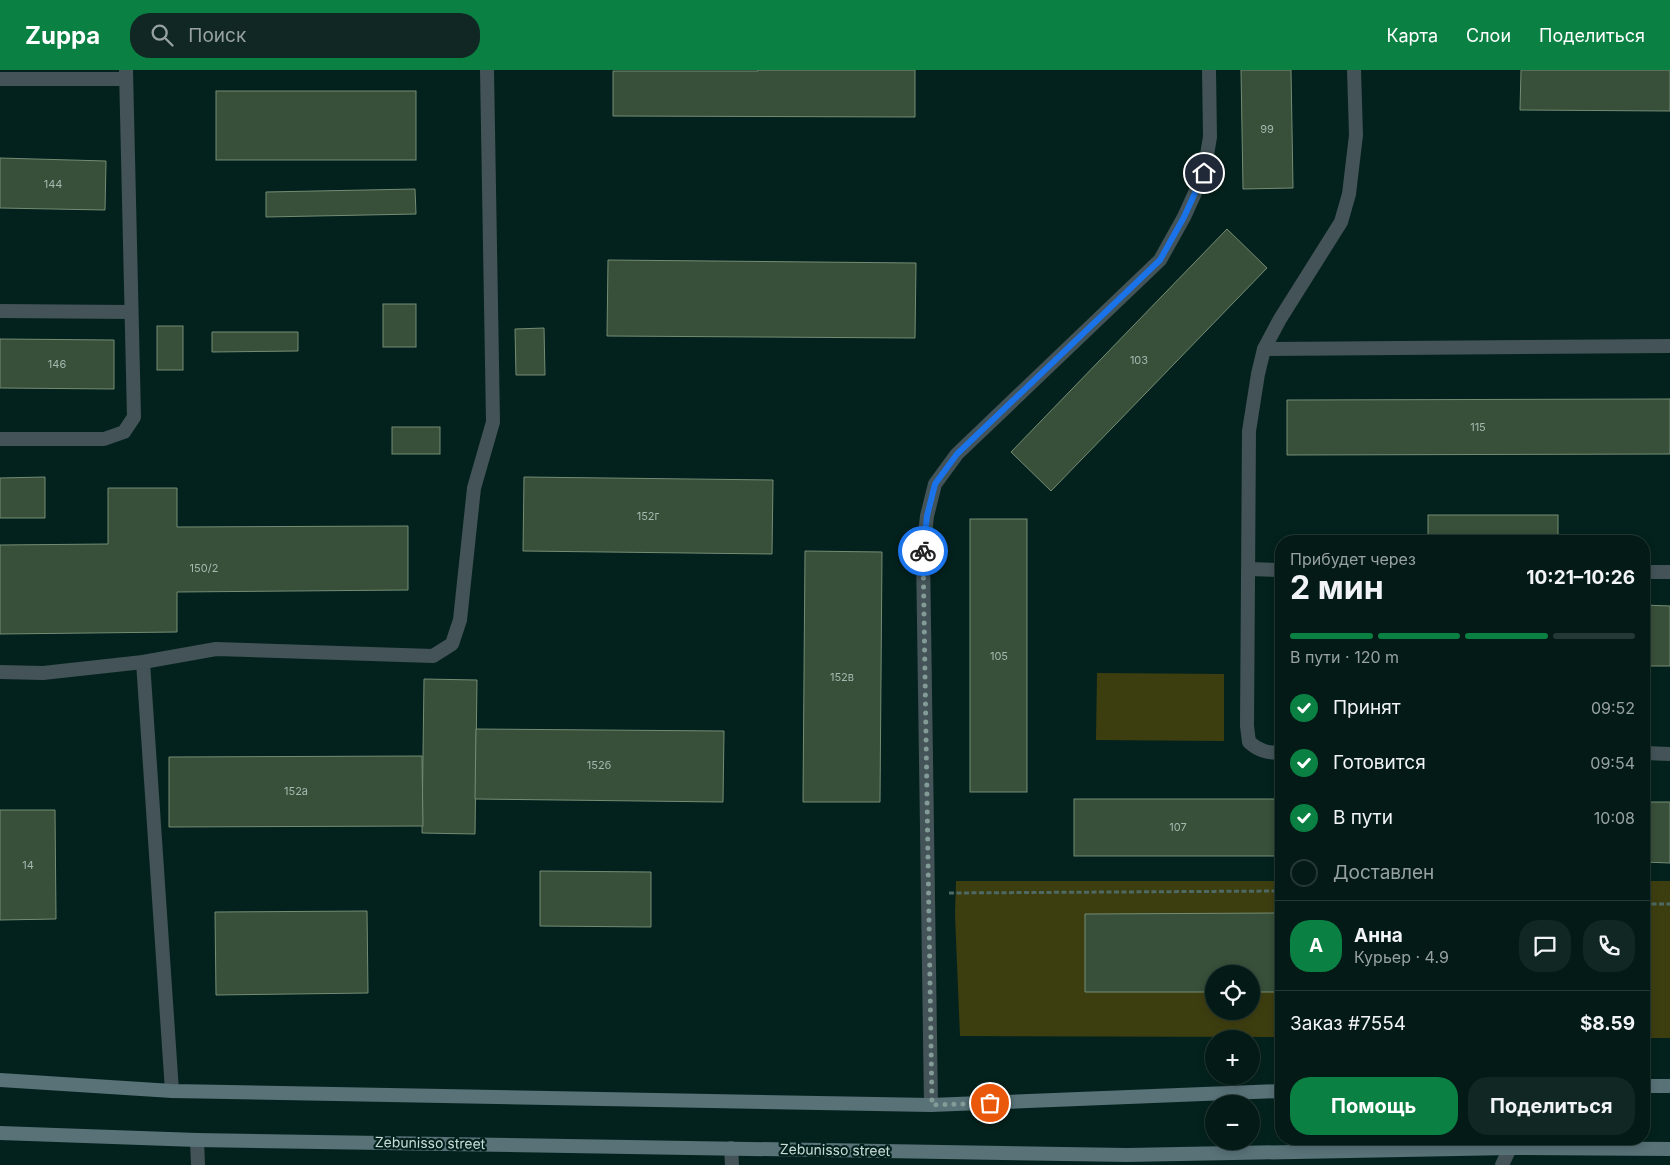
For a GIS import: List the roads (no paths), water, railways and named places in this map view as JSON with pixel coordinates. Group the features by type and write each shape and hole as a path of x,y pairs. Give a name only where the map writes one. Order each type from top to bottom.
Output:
{"main road":[{"path":"0,1080 172,1091 932,1105 1275,1091"},
{"path":"1650,1086 1670,1086"},
{"name":"Zebunisso street","path":"0,1133 198,1140 731,1148 1130,1160 1510,1148 1670,1149"}],"street":[{"path":"0,672 43,673 143,662 216,649 433,656 452,644 460,620 474,488 493,422 487,70"},
{"path":"932,1105 923,553 927,516 935,484 957,454 1160,260 1184,217 1204,173 1210,137 1209,70"},
{"path":"1275,753 1257,750 1249,742 1247,726 1249,431 1264,349 1285,311 1341,222 1349,194 1356,135 1354,70"},
{"path":"0,79 126,75 134,417 124,432 104,439 0,439"},
{"path":"0,311 131,312"},
{"path":"1264,349 1670,346"},
{"path":"1249,570 1275,570"},
{"path":"1650,572 1670,572"},
{"path":"143,662 172,1091"},
{"path":"1650,753 1670,754"},
{"path":"198,1140 198,1165"},
{"path":"731,1148 732,1165"},
{"path":"1502,1165 1510,1148"}]}
